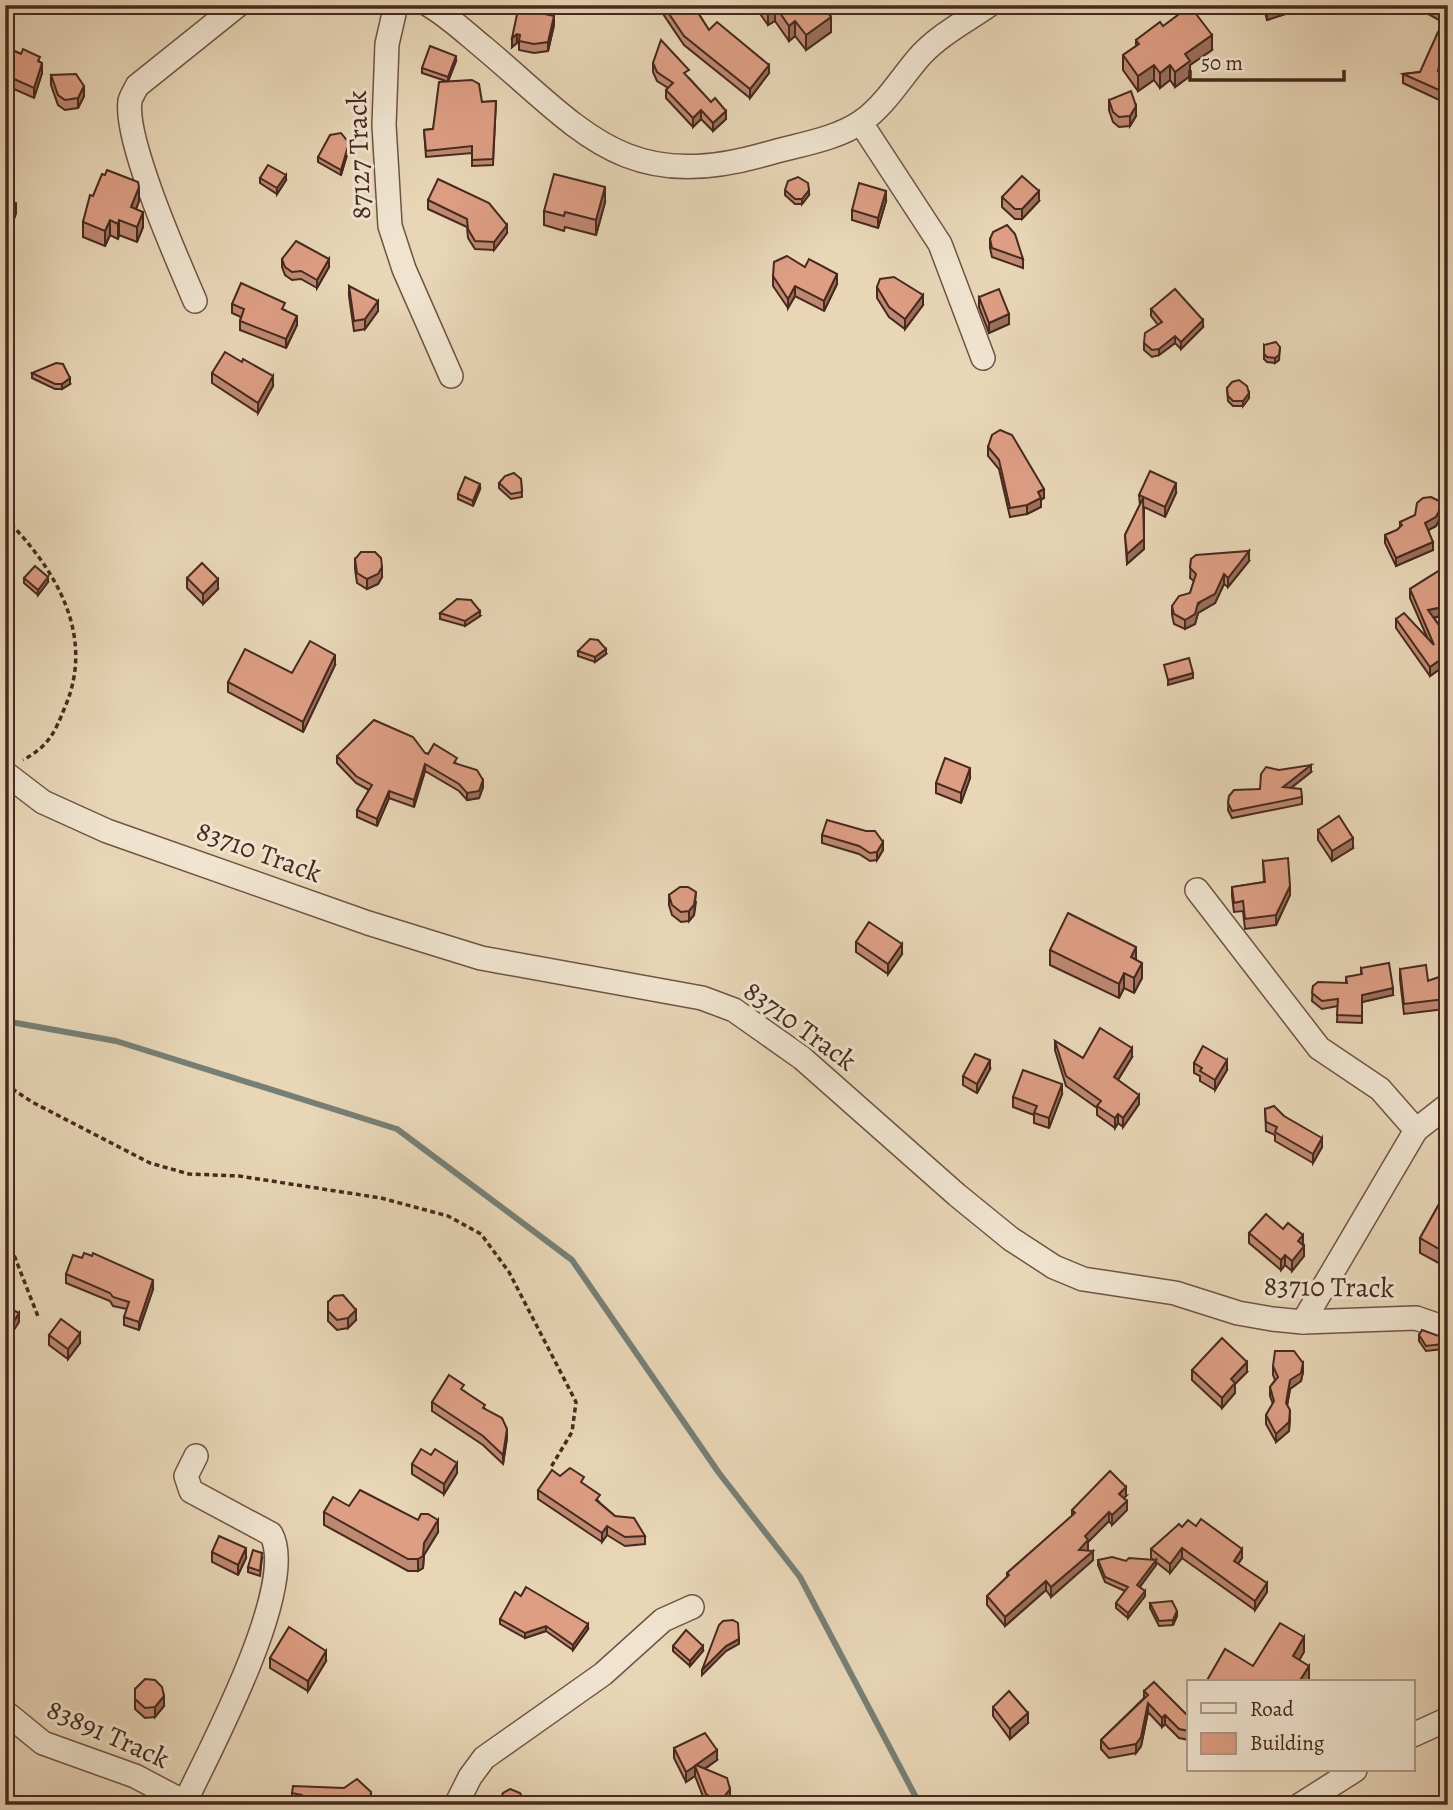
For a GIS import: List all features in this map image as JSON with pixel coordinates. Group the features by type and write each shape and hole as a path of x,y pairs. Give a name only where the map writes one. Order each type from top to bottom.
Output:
{"street":[{"path":"195,301 163,225 138,148 131,120 130,100 137,86 238,5"},
{"name":"87127 Track","path":"396,5 387,44 384,125 390,226 404,269 451,376"},
{"path":"429,5 605,148 651,164 720,165 816,139 860,123 939,37 989,5"},
{"path":"860,123 940,244 973,340 983,358"},
{"name":"83710 Track","path":"10,768 43,802 107,831 368,923 481,958 702,998 734,1010 802,1058 1011,1239 1054,1267 1083,1279 1175,1293 1238,1313 1303,1322 1416,1318 1448,1329"},
{"path":"1196,890 1319,1048 1380,1089 1416,1130"},
{"path":"1303,1322 1416,1130 1448,1105"},
{"path":"188,1803 227,1716 270,1606 277,1555 271,1534 191,1491 186,1476 196,1456"},
{"path":"456,1805 470,1777 484,1758 603,1674 663,1620 692,1607"},
{"name":"83891 Track","path":"5,1712 17,1725 43,1743 135,1776 188,1803"},
{"path":"1414,1735 1448,1719"},
{"path":"1300,1805 1352,1772"}],"path":[{"path":"5,518 35,547 55,579 69,610 75,670 75,687 56,733 36,753 10,768"},
{"path":"5,1084 32,1102 150,1163 189,1174 239,1176 381,1198 448,1216 481,1234 509,1272 573,1390 576,1416 566,1445 551,1467"},
{"path":"5,1232 39,1319"}],"building":[{"path":"519,5 534,5 531,11 554,16 548,42 534,44 519,41 520,35 517,34 512,38"},
{"path":"663,5 693,5 709,30 717,22 769,65 750,89 684,36"},
{"path":"765,5 822,5 831,17 806,35 795,21 789,26 775,6 768,10"},
{"path":"1266,5 1282,5 1267,10"},
{"path":"1429,5 1448,5 1448,15"},
{"path":"1190,6 1212,35 1185,54 1190,61 1175,72 1170,65 1160,73 1154,65 1138,76 1123,55 1139,44 1136,40 1160,22 1163,26"},
{"path":"1438,32 1446,34 1438,71 1448,70 1448,87 1442,84 1439,90 1403,74 1420,72"},
{"path":"661,40 689,70 684,73 711,102 715,98 726,111 713,123 701,110 693,118 666,90 673,83 657,72 653,63"},
{"path":"430,46 456,56 448,77 422,68"},
{"path":"5,47 21,54 23,49 40,57 38,61 42,63 34,88 5,75"},
{"path":"76,74 84,86 78,98 65,100 58,95 51,75"},
{"path":"472,80 479,84 482,102 496,101 493,159 472,160 472,146 426,151 424,130 433,129 439,82"},
{"path":"1131,91 1136,106 1130,116 1119,117 1113,112 1109,100"},
{"path":"341,133 349,143 341,170 318,157 330,135"},
{"path":"268,165 286,175 277,188 260,178"},
{"path":"107,170 138,182 139,187 131,207 143,212 137,227 119,220 118,224 110,220 105,231 83,222 90,195 93,196 102,174 105,175"},
{"path":"554,174 605,187 596,220 565,212 564,216 544,211"},
{"path":"1022,176 1039,191 1022,209 1015,209 1002,197"},
{"path":"798,177 808,183 809,190 802,199 795,199 785,190 788,181"},
{"path":"438,179 489,203 507,225 494,242 475,241 468,229 467,219 428,200"},
{"path":"859,183 886,191 878,218 852,210"},
{"path":"5,199 16,203 7,229 5,228"},
{"path":"1007,225 1015,234 1023,259 992,248 990,239 993,232"},
{"path":"296,241 329,259 317,280 301,271 292,272 285,267 282,259"},
{"path":"787,256 805,267 809,259 837,274 824,301 795,286 788,299 773,276 774,262"},
{"path":"894,277 923,295 905,319 889,307 877,287 880,279"},
{"path":"241,283 285,303 282,309 297,316 286,339 240,321 244,309 232,304"},
{"path":"349,286 378,301 365,319 354,321"},
{"path":"999,289 1009,314 989,323 979,297"},
{"path":"1175,289 1203,320 1181,342 1175,336 1159,349 1152,350 1144,343 1145,333 1162,322 1151,309"},
{"path":"1276,342 1280,347 1279,355 1275,358 1267,357 1264,354 1264,345"},
{"path":"225,352 273,376 258,403 212,373"},
{"path":"56,363 63,364 70,378 62,384 55,384 32,373"},
{"path":"1239,380 1247,386 1249,393 1243,401 1233,401 1228,396 1227,388 1232,382"},
{"path":"1000,430 1012,435 1044,489 1038,492 1041,498 1027,505 1010,508 999,460 988,447 992,435"},
{"path":"1150,471 1176,483 1165,507 1139,495"},
{"path":"514,473 521,479 522,492 511,494 499,483 505,476"},
{"path":"465,477 480,484 473,501 458,494"},
{"path":"1431,497 1443,503 1436,517 1425,523 1433,542 1396,558 1385,535 1397,530 1402,525 1400,522 1415,515 1417,503 1423,498"},
{"path":"1143,498 1144,539 1127,554 1125,535"},
{"path":"1249,551 1228,578 1224,574 1215,594 1198,603 1195,614 1185,620 1174,614 1172,606 1179,596 1190,593 1196,574 1190,568 1191,559 1196,555"},
{"path":"361,552 375,552 381,558 382,567 378,574 367,579 357,573 355,559"},
{"path":"202,563 218,579 203,594 187,578"},
{"path":"1448,565 1448,606 1428,610 1448,638 1448,654 1430,667 1396,619 1404,613 1434,645 1410,589"},
{"path":"35,566 48,577 38,590 24,578"},
{"path":"457,599 471,600 480,611 465,621 440,613"},
{"path":"590,639 598,640 606,649 595,657 578,651"},
{"path":"310,641 335,655 303,722 228,682 245,649 292,673"},
{"path":"1189,658 1193,673 1168,680 1164,665"},
{"path":"374,720 413,737 425,753 428,754 434,744 457,758 454,763 477,770 483,780 479,791 467,793 459,784 425,764 414,800 389,791 377,819 357,810 372,785 356,776 337,756"},
{"path":"945,758 970,768 961,793 936,783"},
{"path":"1311,765 1283,787 1301,789 1302,797 1232,811 1228,803 1229,796 1234,790 1260,789 1261,774 1266,767 1279,770"},
{"path":"1339,816 1353,838 1332,851 1318,830"},
{"path":"827,820 875,831 883,842 877,852 870,853 859,846 822,835"},
{"path":"1288,858 1290,886 1276,915 1245,919 1243,901 1234,903 1232,887 1265,882 1263,861"},
{"path":"680,887 688,887 696,892 694,905 689,911 681,912 672,905 669,895"},
{"path":"1068,913 1136,947 1131,957 1142,963 1134,978 1124,973 1119,984 1050,950"},
{"path":"869,922 902,944 888,964 856,942"},
{"path":"1389,963 1393,988 1362,995 1362,1016 1337,1015 1338,999 1322,1001 1312,993 1313,986 1318,982 1347,983 1346,977 1362,974 1361,968"},
{"path":"1426,965 1428,981 1448,974 1448,1000 1404,1004 1400,969"},
{"path":"1100,1028 1132,1048 1114,1077 1139,1095 1123,1118 1118,1114 1115,1118 1097,1106 1101,1101 1066,1076 1055,1041 1083,1058"},
{"path":"1203,1046 1227,1060 1215,1080 1200,1071 1202,1068 1194,1063"},
{"path":"975,1054 990,1060 977,1084 963,1076"},
{"path":"1023,1070 1062,1084 1049,1118 1034,1113 1037,1106 1013,1097"},
{"path":"1274,1106 1284,1116 1322,1138 1313,1154 1275,1132 1277,1127 1266,1122 1265,1109"},
{"path":"1448,1188 1448,1254 1420,1238"},
{"path":"1266,1214 1283,1229 1288,1223 1303,1235 1298,1241 1304,1246 1292,1261 1285,1255 1281,1260 1249,1233"},
{"path":"84,1253 92,1256 93,1253 153,1280 139,1322 124,1317 129,1302 66,1274 73,1255 82,1258"},
{"path":"343,1295 356,1310 348,1318 337,1320 328,1311 328,1302 334,1296"},
{"path":"5,1306 19,1313 5,1336"},
{"path":"61,1319 80,1333 68,1349 49,1335"},
{"path":"1422,1330 1439,1336 1443,1344 1426,1346 1419,1335"},
{"path":"1222,1338 1247,1362 1231,1379 1235,1383 1222,1398 1192,1370"},
{"path":"1275,1351 1294,1351 1303,1363 1301,1373 1290,1380 1286,1403 1290,1410 1289,1422 1276,1434 1266,1415 1274,1401 1270,1387 1278,1377 1273,1366"},
{"path":"449,1375 464,1385 461,1389 485,1405 483,1408 502,1418 507,1429 503,1455 483,1436 432,1402"},
{"path":"421,1449 431,1455 435,1449 457,1463 444,1484 412,1464"},
{"path":"570,1468 584,1477 581,1482 600,1495 596,1500 615,1516 634,1518 645,1536 625,1537 607,1526 602,1533 538,1490 552,1470 560,1476"},
{"path":"1110,1471 1126,1487 1119,1494 1127,1501 1112,1515 1109,1512 1085,1536 1088,1540 1079,1550 1093,1551 1051,1587 1046,1581 1005,1617 987,1596 1009,1575 1007,1573 1075,1513 1072,1510"},
{"path":"360,1490 418,1520 421,1514 428,1514 438,1520 424,1543 423,1556 408,1559 324,1512 333,1497 349,1506"},
{"path":"1201,1519 1242,1549 1234,1561 1267,1583 1255,1601 1182,1548 1170,1564 1151,1549 1179,1524 1182,1527 1188,1520 1196,1526"},
{"path":"219,1536 246,1548 238,1565 212,1552"},
{"path":"253,1550 262,1553 260,1571 248,1567"},
{"path":"1112,1557 1126,1561 1129,1558 1156,1560 1137,1585 1145,1591 1128,1613 1116,1603 1128,1587 1105,1577 1098,1560"},
{"path":"526,1587 588,1624 573,1645 546,1626 525,1633 500,1619 515,1592 521,1596"},
{"path":"1172,1601 1177,1611 1173,1620 1159,1621 1150,1603"},
{"path":"733,1620 738,1623 739,1639 726,1646 702,1670 719,1625 723,1621"},
{"path":"1280,1623 1304,1637 1293,1656 1309,1666 1300,1680 1207,1680 1225,1649 1253,1666"},
{"path":"289,1627 326,1651 308,1681 270,1658"},
{"path":"686,1630 703,1646 690,1661 673,1646"},
{"path":"145,1679 155,1680 162,1687 164,1696 155,1707 145,1708 135,1699 135,1689"},
{"path":"1154,1682 1187,1715 1187,1731 1179,1729 1165,1715 1162,1718 1148,1703 1141,1737 1136,1744 1109,1749 1101,1740 1148,1695 1144,1691"},
{"path":"1009,1691 1028,1713 1010,1729 993,1707"},
{"path":"705,1733 717,1750 696,1765 727,1778 730,1789 723,1798 714,1799 706,1794 695,1766 686,1772 674,1748"},
{"path":"357,1779 371,1792 367,1805 302,1805 302,1795 292,1793 293,1786 344,1788"},
{"path":"510,1789 520,1793 523,1799 520,1805 503,1805 500,1800 503,1793"}],"waterway":[{"path":"5,1021 116,1041 397,1129 572,1260 719,1473 800,1577 920,1805"}]}
